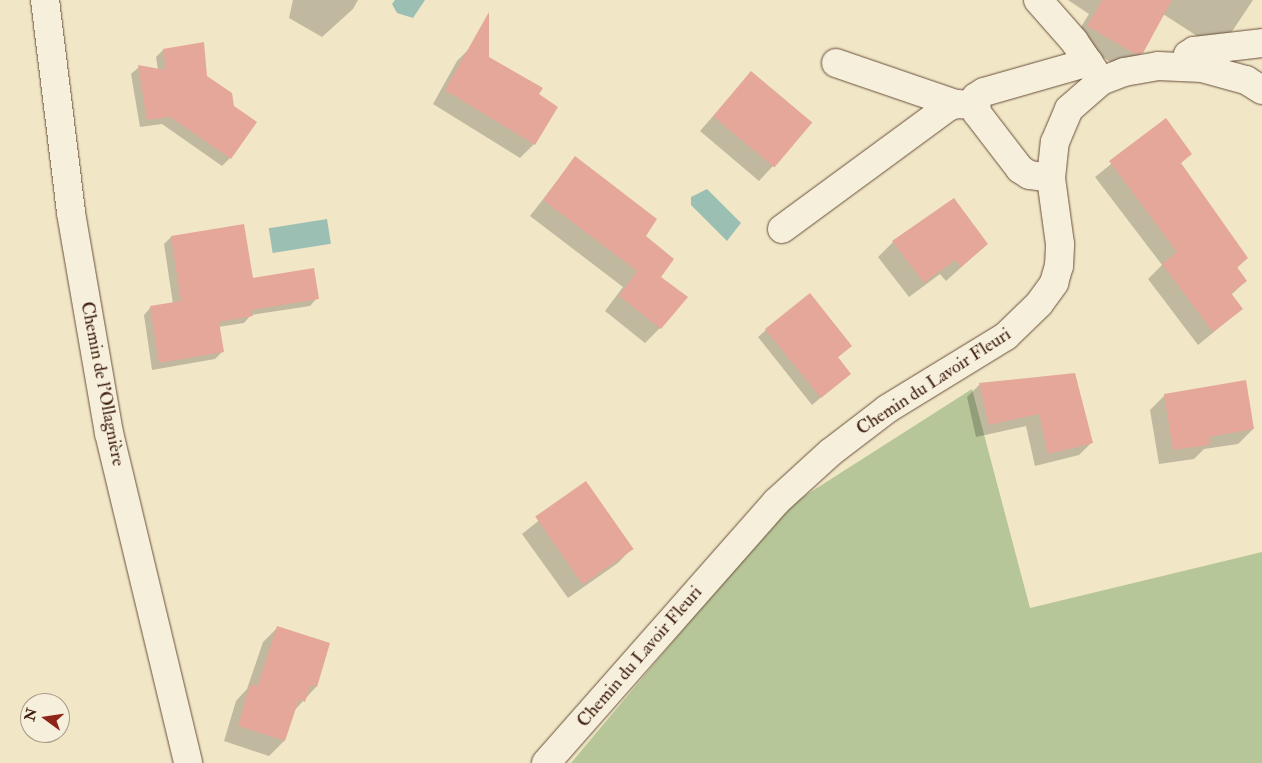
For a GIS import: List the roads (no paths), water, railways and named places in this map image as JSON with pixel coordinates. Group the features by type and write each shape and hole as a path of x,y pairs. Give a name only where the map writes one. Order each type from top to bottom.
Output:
{"street":[{"name":"Chemin de l'Ollagnière","path":"45,0 70,212 109,433 188,763"},
{"path":"782,229 984,92 1095,72 1038,0"},
{"path":"1184,68 1188,55 1194,51 1262,43"},
{"path":"836,63 965,105 1020,169 1028,175 1051,178"},
{"name":"Chemin du Lavoir Fleuri","path":"546,763 776,502 831,452 887,409 1006,336 1039,304 1054,283 1059,266 1060,244 1051,178 1055,142 1069,109 1095,72 1124,72 1149,68 1202,68 1246,80 1262,90"}],"water":[{"path":"395,0 425,0 413,18 397,13 392,4"},
{"path":"707,189 741,223 727,241 691,205 691,197"},
{"path":"327,219 331,244 273,253 269,228"}]}
